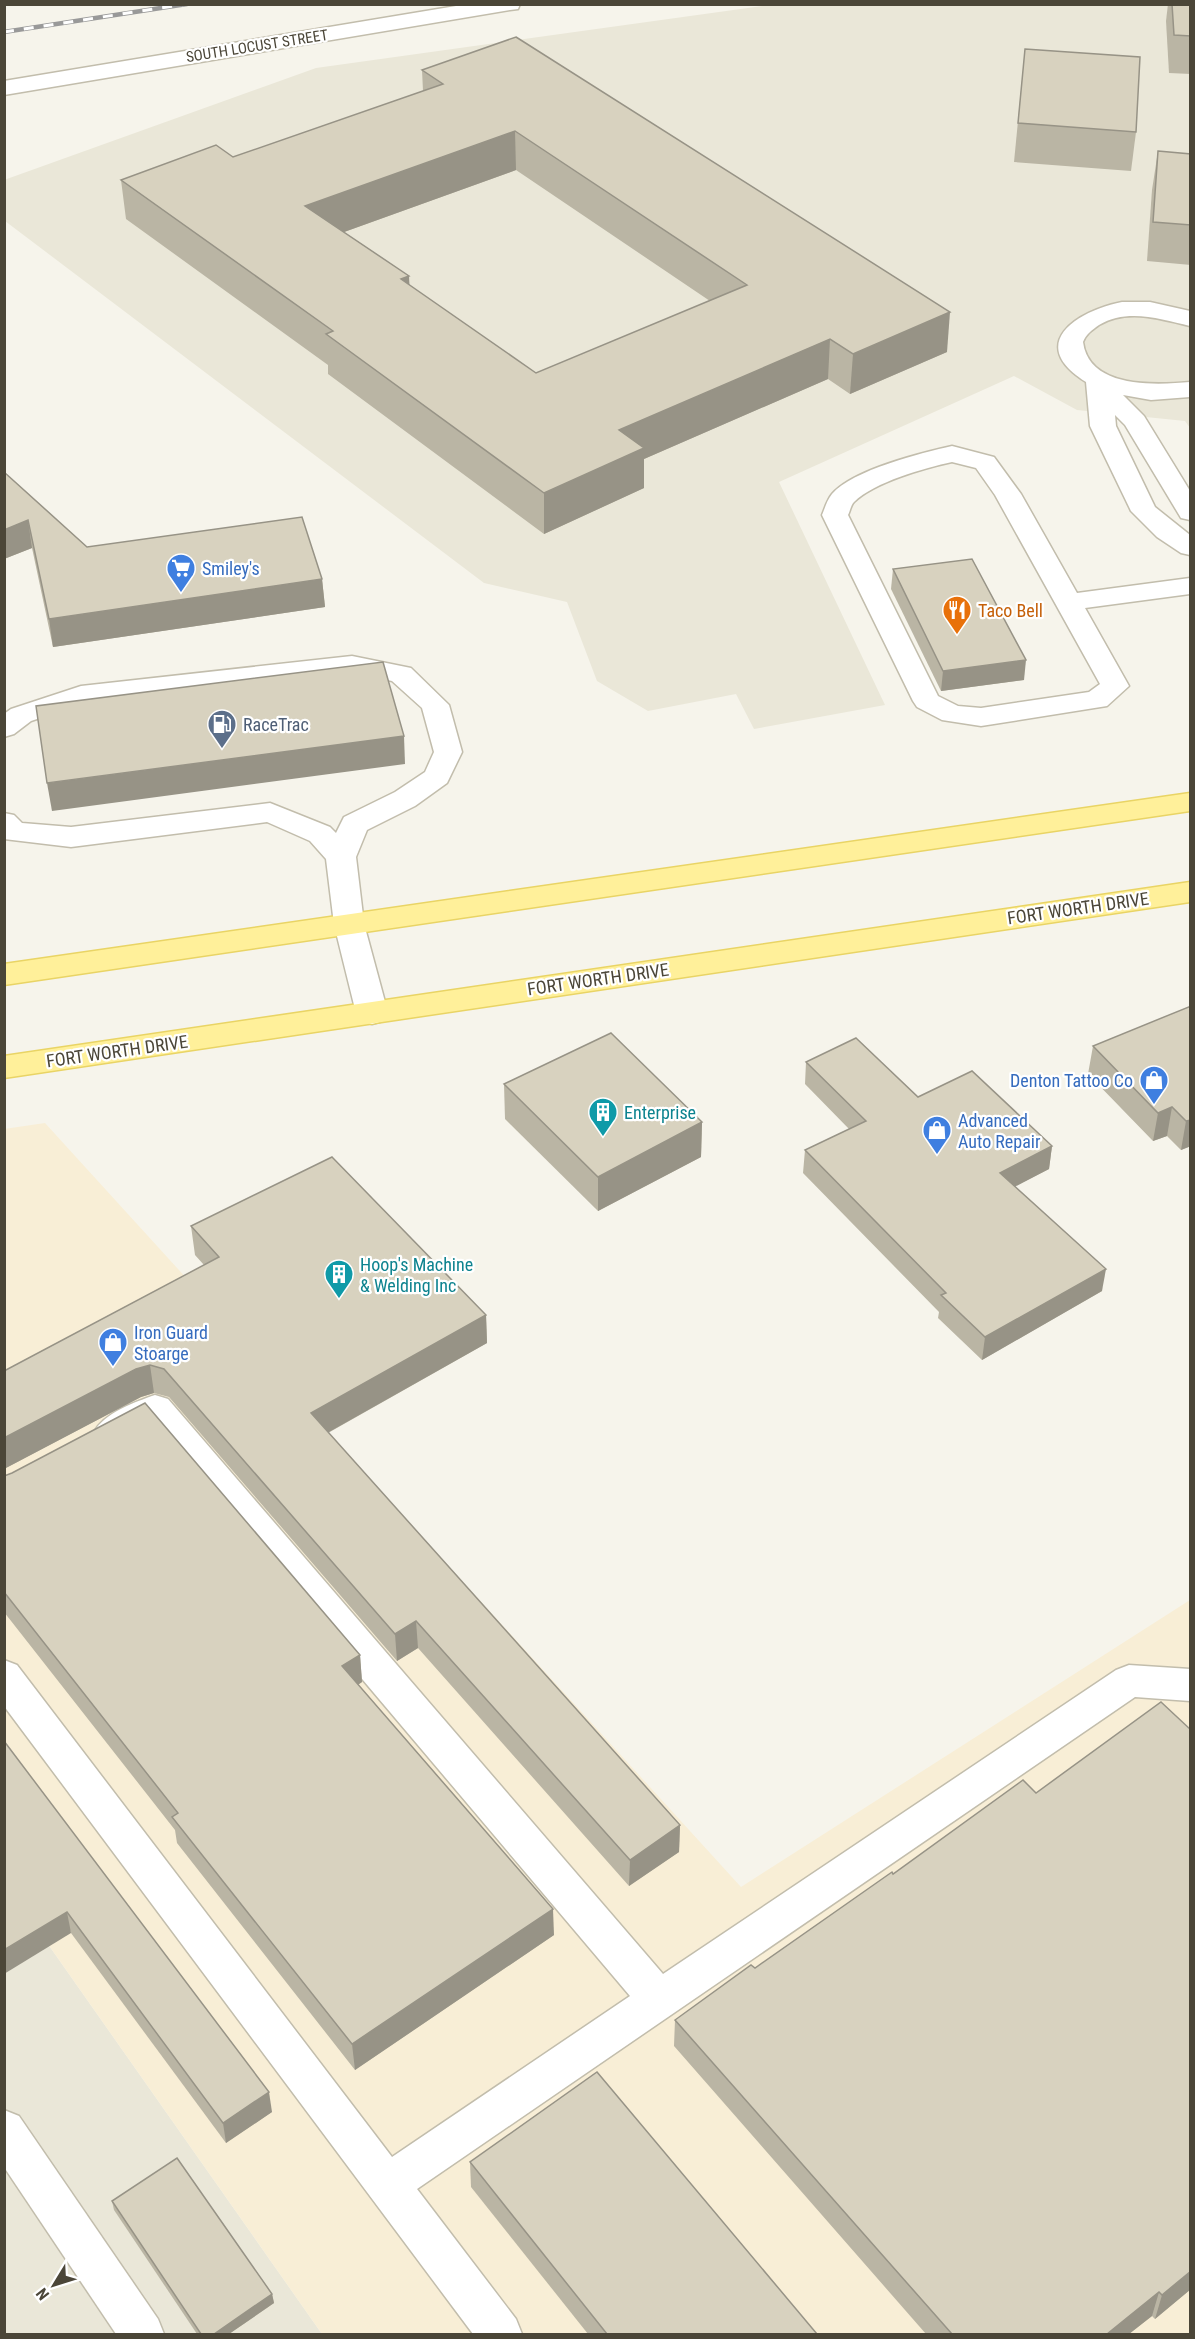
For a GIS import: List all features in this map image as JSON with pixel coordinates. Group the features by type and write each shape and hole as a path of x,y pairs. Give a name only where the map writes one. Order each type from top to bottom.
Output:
{"main road":[{"path":"4,975 1191,801"},
{"name":"FORT WORTH DRIVE","path":"4,1067 1191,892"}],"street":[{"name":"SOUTH LOCUST STREET","path":"4,88 510,4"},
{"path":"1191,319 1150,310 1125,310 1089,320 1077,329 1071,341 1072,352 1081,367 1098,379 1119,387 1143,392 1168,393 1191,389"},
{"path":"1098,379 1112,399 1135,421 1191,512"},
{"path":"1098,379 1103,426 1144,511 1166,531 1191,547"},
{"path":"952,454 985,462 1008,494 1068,602 1115,686 1097,700 981,717 952,714 927,702 835,515 843,499 864,486 926,459 952,454"},
{"path":"1068,602 1191,586"},
{"path":"4,728 21,714 81,695 352,664 401,674 435,705 447,752 437,777 405,799 354,824 341,857 350,924 372,1013"},
{"path":"4,822 13,832 71,837 270,812 320,834 341,857"},
{"path":"85,1446 155,1409 659,2000"},
{"path":"4,1676 500,2334"},
{"path":"387,2185 1129,1681 1191,1685"},
{"path":"4,2130 142,2334"}],"shaded area":[{"path":"769,5 1190,5 1190,428 1185,421 1077,410 1014,376 779,482 885,705 754,729 736,694 648,711 597,681 567,602 484,583 5,221 4,180 316,68"},
{"name":"Iron Guard Stoarge","path":"45,1123 741,1887 1190,1600 1190,2334 322,2334 5,1883 4,1129"},
{"path":"5,1883 322,2334 5,2334"}],"building":[{"path":"1172,4 1191,4 1191,36 1174,35"},
{"path":"516,37 950,312 853,354 830,339 619,430 644,448 544,493 326,334 333,331 121,180 216,145 233,157 443,84 422,70","holes":["515,131 747,285 536,373 401,279 409,276 305,206"]},
{"path":"1025,49 1140,57 1136,132 1018,123"},
{"path":"1158,151 1191,154 1191,225 1153,222"},
{"path":"4,472 87,547 302,517 322,579 49,619 28,520 4,530"},
{"name":"Taco Bell","path":"972,559 1026,660 943,671 893,569"},
{"name":"RaceTrac","path":"383,662 404,736 47,783 36,706"},
{"path":"1191,1006 1191,1120 1186,1121 1172,1107 1158,1113 1093,1046"},
{"path":"611,1033 702,1122 598,1177 504,1084"},
{"path":"856,1038 918,1097 972,1071 1052,1146 1000,1173 1106,1269 985,1337 941,1295 946,1293 805,1150 866,1121 806,1062"},
{"path":"332,1157 486,1315 311,1413 680,1825 630,1860 416,1621 395,1634 164,1369 150,1365 136,1369 4,1438 4,1371 219,1257 191,1226"},
{"path":"145,1403 360,1655 342,1666 553,1909 352,2044 172,1817 178,1813 4,1592 4,1476"},
{"path":"1161,1702 1191,1730 1191,2271 1162,2295 1159,2292 1107,2334 952,2334 675,2020 751,1965 755,1968 892,1872 893,1874 1023,1780 1036,1793"},
{"path":"4,1741 269,2092 223,2123 67,1912 4,1950"},
{"path":"597,2072 817,2334 607,2334 470,2162"},
{"path":"177,2158 272,2294 214,2334 201,2334 112,2201"}],"railway":[{"path":"4,32 187,4"}],"place":[{"name":"Smiley's","path":"181,594"},
{"name":"Taco Bell","path":"957,636"},
{"name":"RaceTrac","path":"222,750"},
{"name":"Denton Tattoo Co","path":"1154,1106"},
{"name":"Enterprise","path":"603,1138"},
{"name":"Advanced Auto Repair","path":"937,1156"},
{"name":"Hoop's Machine & Welding Inc","path":"339,1300"},
{"name":"Iron Guard Stoarge","path":"113,1368"}]}
